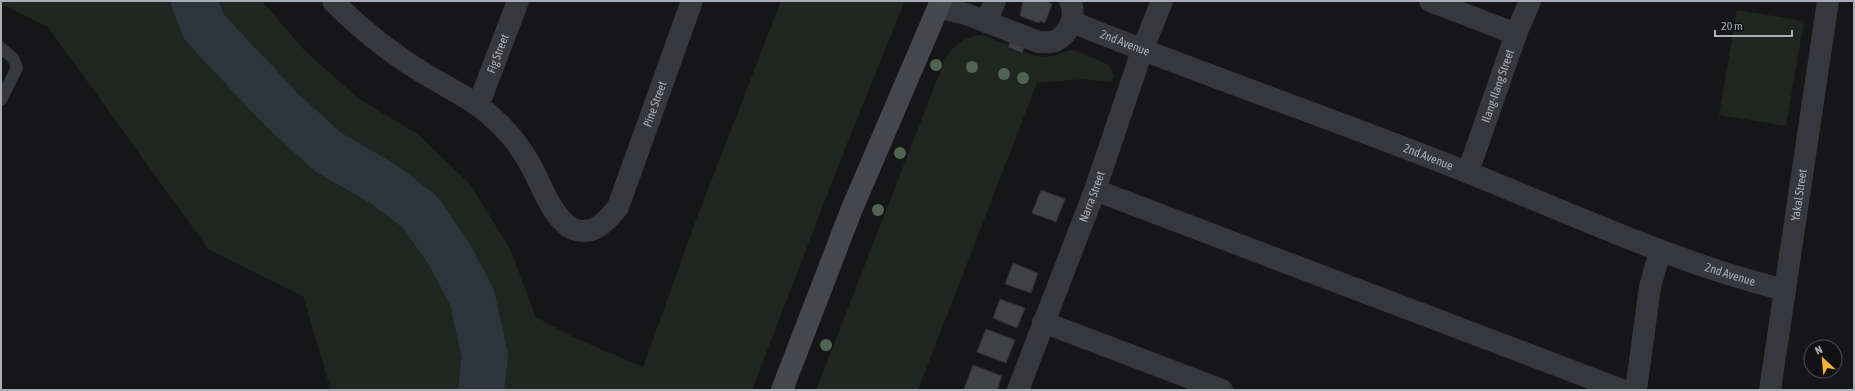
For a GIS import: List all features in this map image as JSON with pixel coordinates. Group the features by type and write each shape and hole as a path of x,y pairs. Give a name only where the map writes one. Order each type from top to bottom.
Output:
{"street":[{"path":"332,1 377,43 426,75 478,106"},
{"name":"Fig Street","path":"478,106 518,1"},
{"name":"Pine Street","path":"478,106 494,118 512,138 530,163 544,193 561,220 575,230 589,231 601,226 618,207 692,1"},
{"path":"986,22 995,1"},
{"path":"782,390 851,211 940,4 1039,42 1054,41 1061,36 1072,22 1073,7 1070,1"},
{"name":"Narra Street","path":"1018,390 1095,190 1142,51 1162,1"},
{"path":"1430,1 1516,34"},
{"name":"Ilang-Ilang Street","path":"1468,172 1516,34 1530,1"},
{"name":"Yakal Street","path":"1770,390 1828,1"},
{"name":"2nd Avenue","path":"1072,22 1142,51 1468,172 1660,251 1756,283 1784,290"},
{"path":"1095,190 1622,390"},
{"path":"1636,390 1650,287 1660,251"},
{"path":"1043,322 1222,390"}],"lane":[{"path":"1,48 13,58 17,68 1,100"}],"shaded area":[{"path":"1,1 262,1 304,50 358,98 420,136 470,184 510,249 536,317 575,338 643,367 696,220 781,1 905,1 846,146 752,390 331,390 303,296 209,250 48,27 1,4"},
{"path":"1737,10 1804,21 1786,126 1719,115"},
{"path":"983,35 1008,45 1007,48 1023,54 1024,52 1034,56 1045,57 1068,51 1077,51 1109,65 1114,76 1112,82 1082,79 1037,83 918,390 816,390 944,62 947,56 959,43 970,37"}],"building":[{"path":"1023,1 1045,1 1052,4 1045,23 1040,21 1039,23 1020,16"},
{"path":"1011,39 1026,44 1022,53 1008,47"},
{"path":"1041,190 1065,199 1056,222 1032,213"},
{"path":"1013,263 1038,273 1031,293 1005,284"},
{"path":"1000,299 1025,308 1017,328 993,318"},
{"path":"986,329 1015,340 1006,363 977,352"},
{"path":"973,365 1002,376 997,390 964,389"}],"waterway":[{"path":"194,1 204,27 282,110 328,152 385,185 420,212 448,252 472,297 485,356 481,390"}]}
